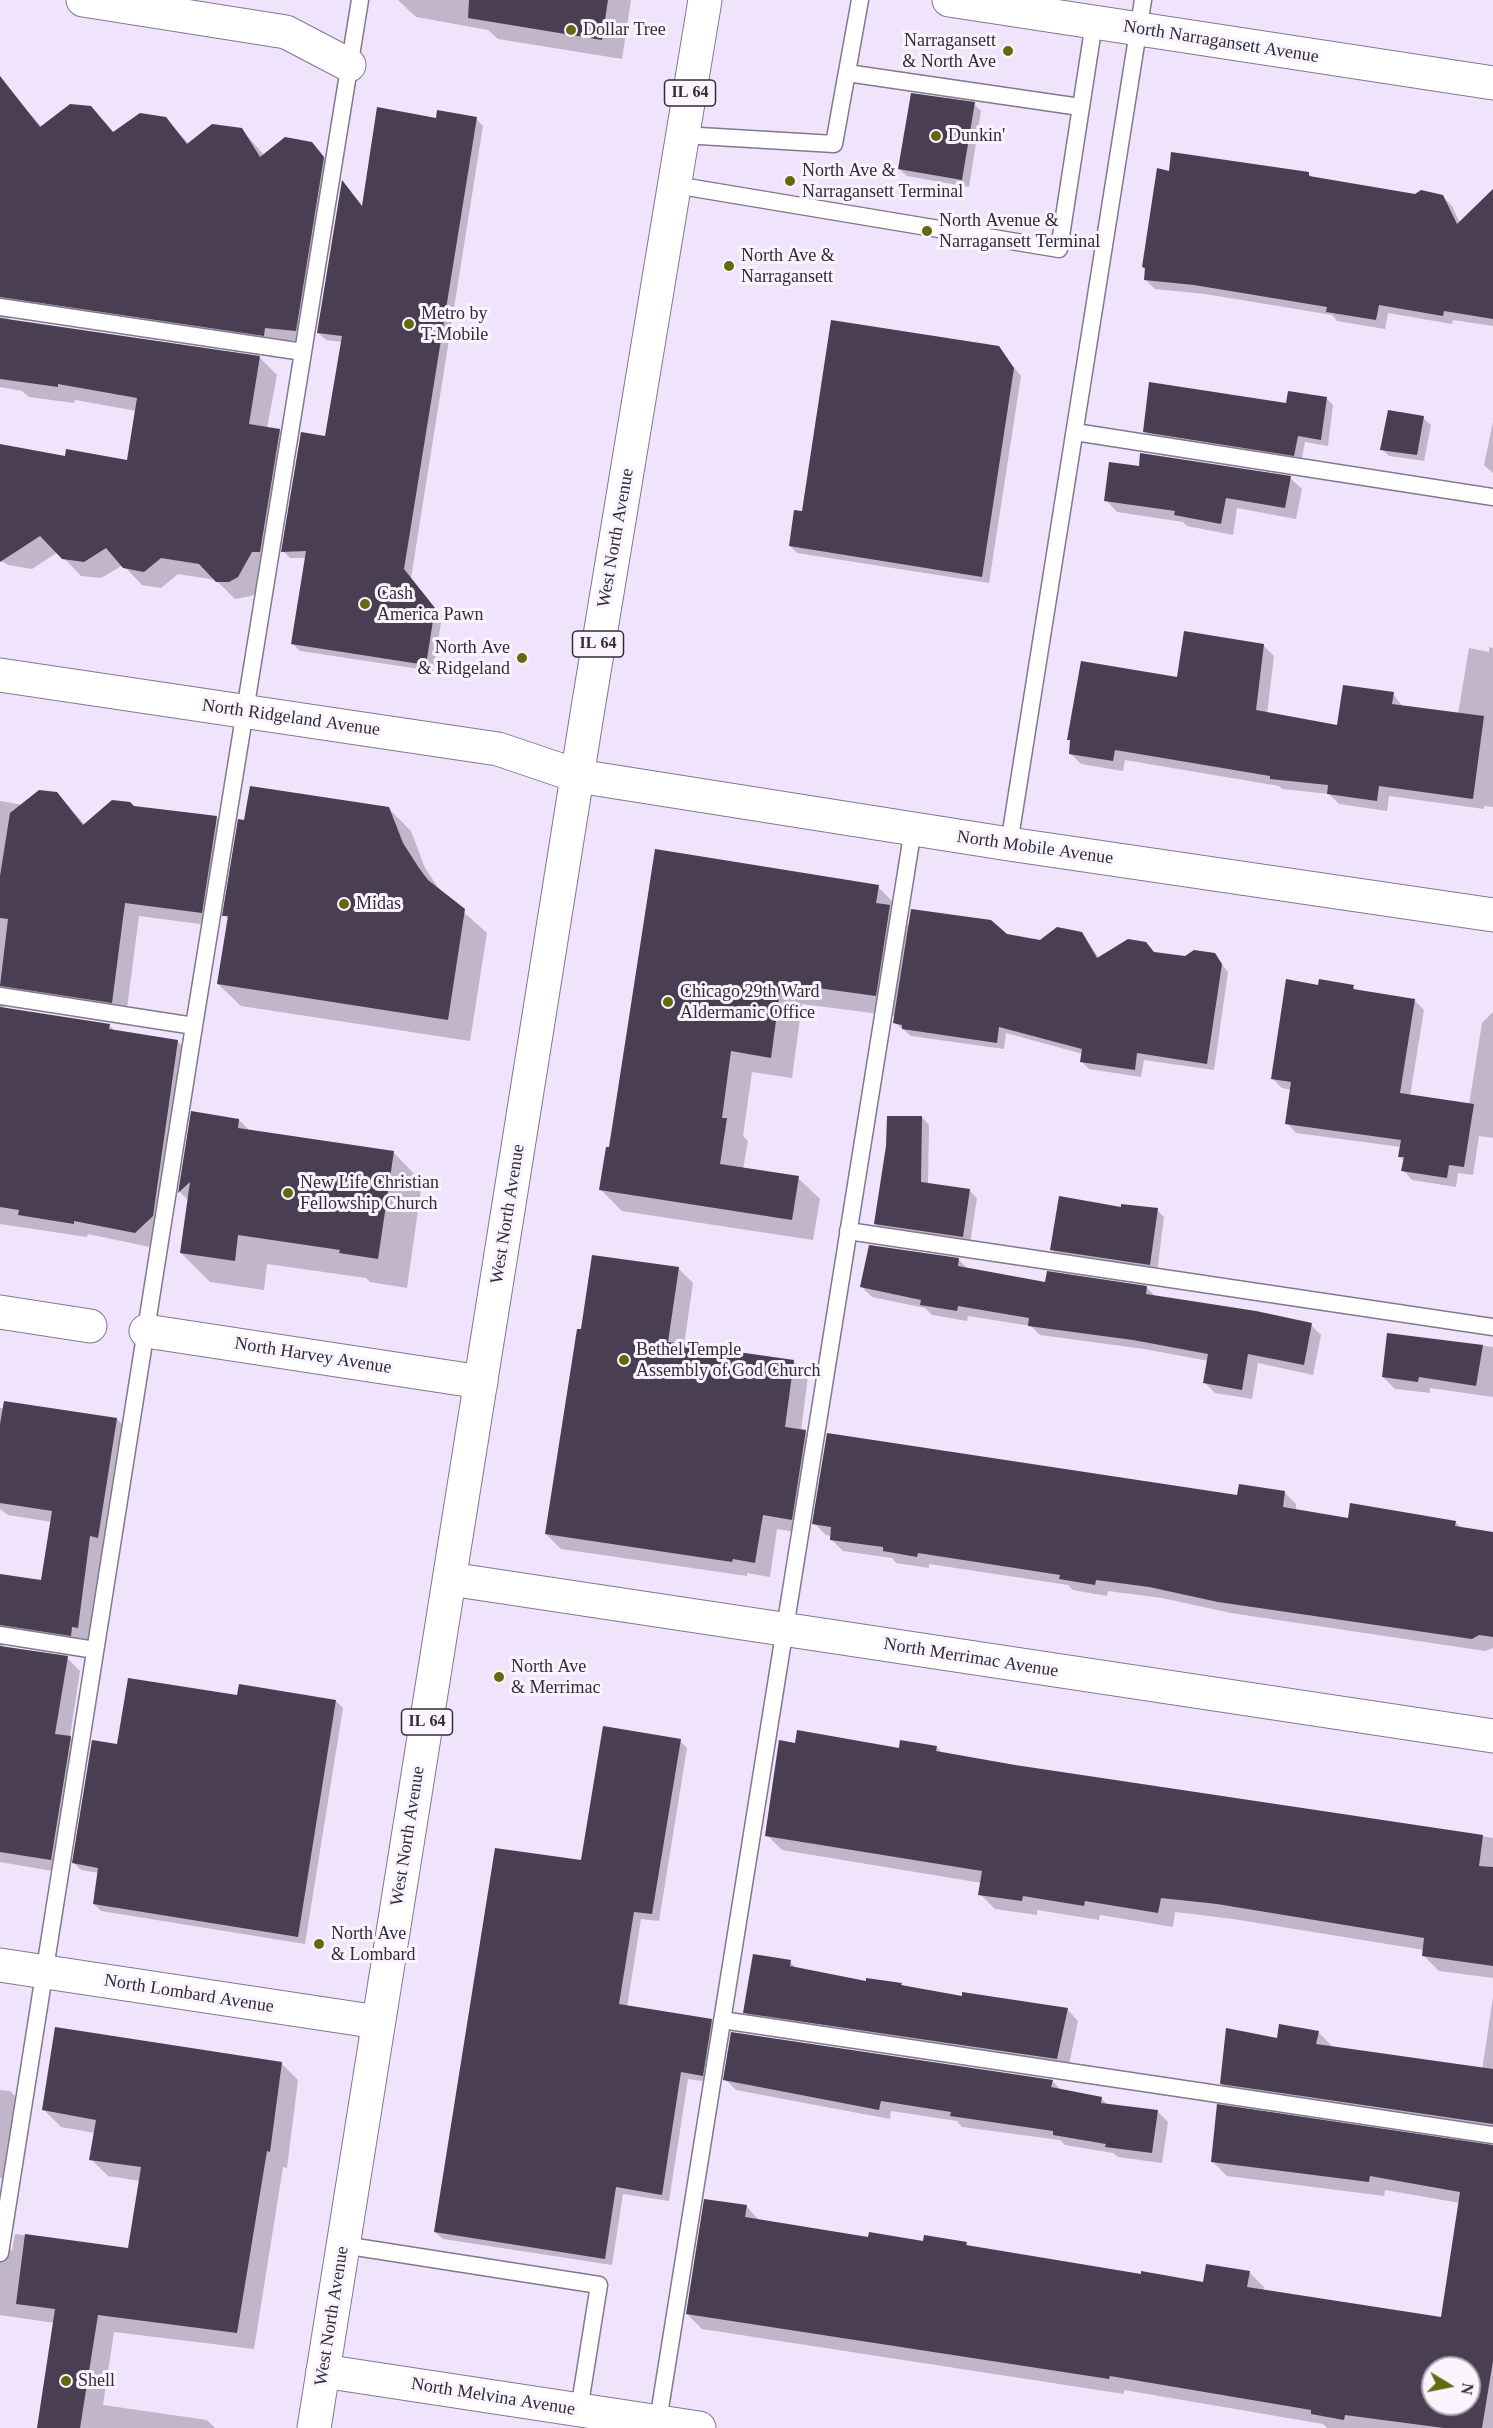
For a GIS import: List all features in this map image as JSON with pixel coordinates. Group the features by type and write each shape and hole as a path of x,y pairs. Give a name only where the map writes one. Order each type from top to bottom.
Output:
{"street":[{"path":"83,0 286,32 349,64"},
{"name":"West North Avenue","path":"314,2428 578,776 705,0"},
{"name":"North Narragansett Avenue","path":"949,0 1094,23 1141,15 1493,83"},
{"name":"North Ridgeland Avenue","path":"0,675 498,748 578,776"},
{"name":"North Mobile Avenue","path":"578,776 1010,844 1493,915"},
{"path":"0,1312 90,1326"},
{"name":"North Harvey Avenue","path":"146,1330 481,1382"},
{"name":"North Merrimac Avenue","path":"450,1579 1493,1736"},
{"name":"North Lombard Avenue","path":"0,1965 378,2022"},
{"name":"North Melvina Avenue","path":"323,2371 579,2410 657,2425 699,2428"}],"lane":[{"path":"0,2253 194,1026 360,0"},
{"path":"683,135 834,144 860,0"},
{"path":"1010,844 1141,15"},
{"path":"675,185 1059,249 1094,23"},
{"path":"847,73 1080,107"},
{"path":"0,307 303,352"},
{"path":"1075,432 1493,498"},
{"path":"657,2425 913,829"},
{"path":"0,996 194,1026"},
{"path":"848,1231 1493,1327"},
{"path":"0,1635 95,1650"},
{"path":"722,2020 1493,2135"},
{"path":"343,2245 599,2285 579,2410"}],"building":[{"name":"Dollar Tree","path":"469,0 608,0 602,40 468,18"},
{"path":"0,76 40,127 70,104 91,106 113,132 140,113 166,117 187,144 212,124 242,128 260,157 285,137 312,142 324,157 296,331 265,328 264,336 0,297"},
{"name":"Dunkin'","path":"911,93 975,102 962,180 898,169"},
{"path":"377,107 436,118 437,110 477,117 404,569 435,608 426,665 291,644 306,551 281,552 301,432 325,436 342,336 317,333 342,180 362,206"},
{"path":"1171,152 1309,172 1309,176 1415,194 1421,190 1443,195 1457,224 1493,189 1493,319 1444,311 1443,316 1379,305 1376,320 1326,312 1327,307 1194,285 1144,280 1145,268 1142,267 1157,168 1169,171"},
{"path":"0,318 260,356 249,424 280,429 260,552 252,552 238,577 229,582 216,582 199,564 161,558 144,572 123,568 106,548 84,562 62,559 40,536 0,562 0,444 65,456 66,449 127,460 137,398 58,384 58,387 0,379"},
{"path":"831,320 999,346 1014,368 982,577 789,546 794,510 802,511"},
{"path":"1149,382 1286,403 1288,391 1327,397 1321,440 1298,436 1294,456 1143,432"},
{"path":"1388,410 1424,416 1417,455 1380,450"},
{"path":"1140,453 1291,476 1285,508 1226,498 1221,524 1174,515 1175,511 1104,501 1109,462 1139,466"},
{"path":"1184,631 1264,644 1256,710 1337,725 1343,685 1394,692 1392,704 1484,716 1473,799 1379,786 1377,801 1327,794 1328,785 1270,779 1270,776 1115,750 1113,761 1069,754 1070,740 1067,740 1081,661 1177,677"},
{"name":"Midas","path":"250,786 389,807 403,843 419,868 428,880 465,909 448,1020 217,984 228,916 222,916 238,819 244,820"},
{"path":"39,790 57,792 83,825 112,800 130,802 134,806 217,816 202,913 125,903 112,1003 0,986 8,919 0,918 0,876 10,813"},
{"path":"655,849 879,885 876,903 890,905 876,996 781,983 771,1058 731,1051 722,1118 727,1118 720,1164 799,1176 792,1220 599,1190 606,1147 609,1147"},
{"path":"911,909 991,920 1007,934 1040,940 1057,927 1082,932 1097,958 1128,939 1146,942 1154,952 1185,956 1194,950 1215,953 1222,964 1207,1064 1137,1053 1135,1070 1080,1062 1082,1049 999,1027 997,1043 902,1029 902,1025 893,1023"},
{"path":"1286,979 1318,985 1319,979 1354,985 1353,989 1415,999 1400,1093 1474,1104 1464,1167 1449,1165 1447,1178 1401,1171 1404,1157 1398,1157 1401,1140 1285,1124 1291,1082 1271,1079"},
{"path":"0,1007 110,1024 109,1029 178,1040 153,1216 135,1233 74,1221 74,1224 18,1215 19,1210 0,1207"},
{"name":"New Life Christian Fellowship Church","path":"191,1111 239,1119 238,1128 394,1151 378,1259 339,1253 340,1250 238,1235 235,1261 180,1253 190,1182 178,1193"},
{"path":"887,1116 922,1116 921,1182 970,1189 963,1237 874,1224 886,1146"},
{"path":"1059,1196 1121,1207 1121,1204 1158,1208 1150,1265 1050,1250"},
{"path":"869,1245 959,1258 958,1266 1045,1282 1047,1271 1147,1286 1146,1294 1256,1311 1312,1323 1304,1365 1248,1354 1242,1390 1203,1383 1208,1354 1133,1340 1028,1326 1029,1318 958,1306 957,1311 920,1305 921,1300 860,1287"},
{"path":"592,1255 679,1267 668,1342 794,1360 785,1427 806,1430 792,1520 763,1515 755,1563 733,1559 732,1562 545,1534 577,1329 581,1329"},
{"path":"1387,1333 1483,1345 1476,1386 1419,1377 1418,1382 1382,1377"},
{"path":"4,1401 117,1418 98,1538 90,1536 78,1628 72,1627 71,1636 0,1625 0,1574 41,1580 52,1511 0,1503 0,1424"},
{"path":"827,1433 1237,1495 1239,1484 1285,1491 1283,1507 1348,1518 1350,1503 1456,1521 1455,1526 1493,1532 1493,1637 1479,1635 1472,1639 1218,1602 1149,1587 1096,1580 1095,1585 1059,1579 1060,1575 918,1553 917,1557 883,1551 883,1547 830,1540 831,1527 812,1524"},
{"path":"0,1646 68,1656 55,1734 71,1736 51,1860 0,1852"},
{"path":"128,1678 237,1695 239,1684 336,1700 298,1937 93,1904 98,1868 72,1863 92,1740 117,1744"},
{"path":"603,1726 681,1739 652,1914 634,1912 619,2004 712,2019 703,2076 681,2072 662,2195 616,2187 605,2259 434,2232 495,1848 581,1860"},
{"path":"797,1730 899,1748 900,1740 937,1746 936,1751 1015,1765 1483,1835 1479,1866 1493,1867 1493,1966 1422,1956 1424,1938 1217,1904 1161,1898 1158,1913 1085,1901 1084,1906 1023,1896 1022,1901 978,1895 982,1871 765,1836 779,1740 795,1743"},
{"path":"753,1954 791,1960 790,1966 866,1981 866,1978 962,1996 962,1992 1068,2008 1057,2059 743,2013"},
{"path":"1279,2024 1319,2031 1316,2044 1493,2069 1493,2124 1220,2084 1226,2028 1277,2038"},
{"path":"55,2027 282,2062 270,2152 267,2151 237,2333 98,2315 80,2428 37,2428 55,2309 16,2304 25,2234 128,2248 141,2167 89,2160 96,2120 42,2110"},
{"path":"731,2032 1053,2080 1051,2087 1102,2097 1101,2103 1158,2110 1152,2153 1105,2147 1106,2144 1053,2135 1053,2131 950,2116 951,2112 881,2101 879,2110 723,2080"},
{"path":"1217,2104 1493,2145 1493,2361 1482,2428 1444,2428 1345,2415 1344,2420 1311,2414 1311,2410 1110,2376 1109,2379 686,2314 704,2199 747,2205 745,2217 868,2237 869,2232 923,2241 924,2235 967,2242 966,2245 1141,2274 1141,2271 1203,2282 1206,2264 1250,2271 1247,2287 1441,2317 1460,2192 1370,2176 1369,2182 1211,2162"}],"place":[{"name":"Dollar Tree","path":"571,30"},
{"name":"Narragansett & North Ave","path":"1008,51"},
{"name":"Dunkin'","path":"936,136"},
{"name":"North Ave & Narragansett Terminal","path":"790,181"},
{"name":"North Avenue & Narragansett Terminal","path":"927,231"},
{"name":"North Ave & Narragansett","path":"729,266"},
{"name":"Metro by T-Mobile","path":"409,324"},
{"name":"Cash America Pawn","path":"365,604"},
{"name":"North Ave & Ridgeland","path":"522,658"},
{"name":"Midas","path":"344,904"},
{"name":"Chicago 29th Ward Aldermanic Office","path":"668,1002"},
{"name":"New Life Christian Fellowship Church","path":"288,1193"},
{"name":"Bethel Temple Assembly of God Church","path":"624,1360"},
{"name":"North Ave & Merrimac","path":"499,1677"},
{"name":"North Ave & Lombard","path":"319,1944"},
{"name":"Shell","path":"66,2381"}]}
